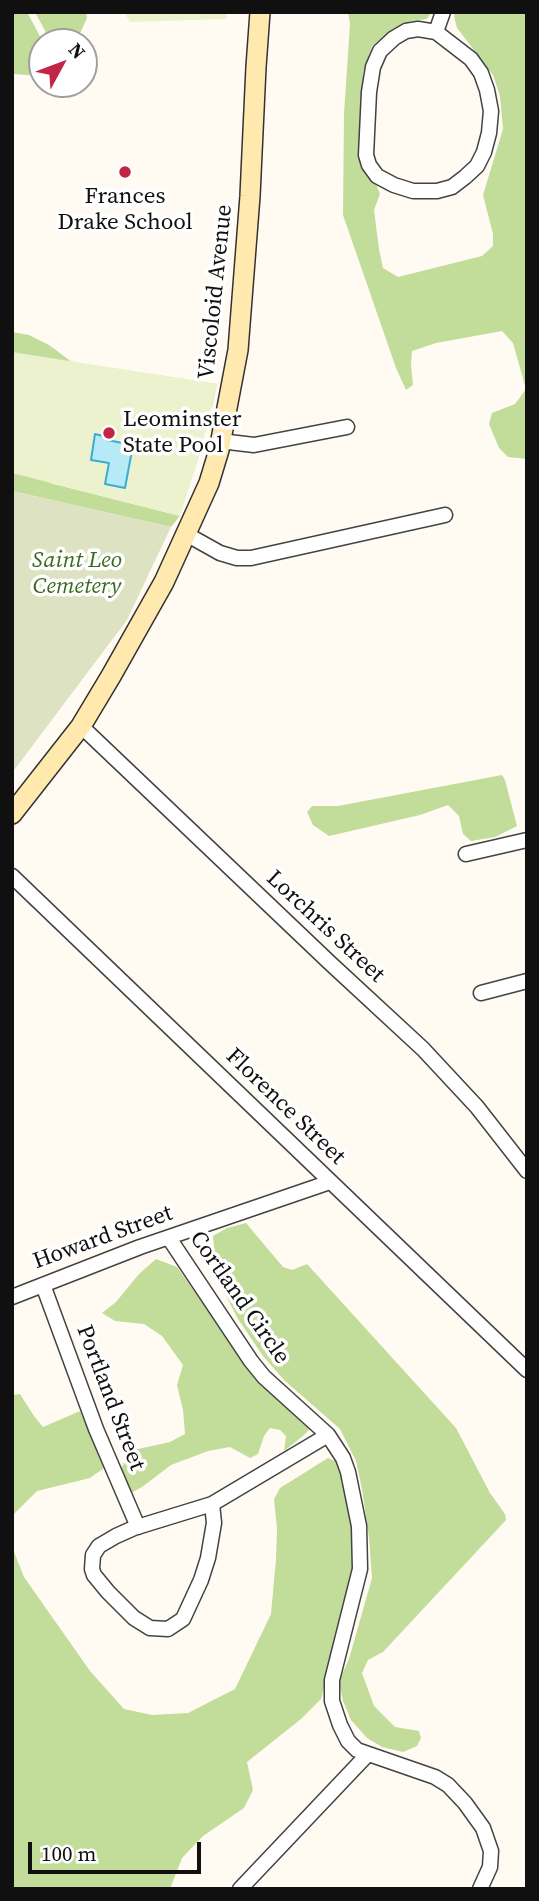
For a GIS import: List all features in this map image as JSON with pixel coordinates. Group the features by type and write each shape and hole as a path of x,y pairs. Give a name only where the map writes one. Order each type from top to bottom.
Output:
{"main road":[{"name":"Viscoloid Avenue","path":"12,814 81,726 146,615 209,483 238,350 260,12"}],"street":[{"path":"436,32 443,12"},
{"path":"418,29 436,32 471,59 481,73 491,111 489,134 477,166 452,187 437,191 413,191 377,176 369,165 366,155 369,92 373,67 380,51 394,38 406,31 418,29"},
{"path":"220,441 254,445 347,427"},
{"path":"186,534 220,553 237,558 251,558 445,515"},
{"name":"Lorchris Street","path":"81,726 423,1049 502,1136 527,1171"},
{"path":"466,854 527,840"},
{"name":"Florence Street","path":"12,876 527,1370"},
{"path":"481,993 527,981"},
{"name":"Howard Street","path":"12,1297 140,1247 330,1182"},
{"name":"Cortland Circle","path":"169,1238 264,1377 328,1435 342,1458 348,1472 359,1526 361,1554 360,1569 332,1680 331,1694 340,1725 348,1741 357,1750 435,1777 465,1803 483,1828 491,1851 490,1867 480,1889"},
{"name":"Portland Street","path":"43,1285 96,1429 138,1527"},
{"path":"212,1504 214,1523 201,1580 183,1619 168,1629 150,1628 134,1618 94,1575 93,1555 99,1546 138,1527 212,1504 328,1435"},
{"path":"240,1889 368,1755"}],"green space":[{"path":"12,12 27,12 36,28 28,28 28,75 12,74"},
{"path":"35,12 86,12 87,18 82,28 44,28"},
{"path":"124,12 227,12 226,19 130,22"},
{"path":"348,12 431,12 427,19 411,21 394,28 372,46 363,72 365,161 366,172 380,194 374,210 379,249 383,268 398,277 482,256 493,246 493,234 483,195 503,129 500,96 493,75 457,28 454,16 455,12 527,12 527,459 508,457 499,448 489,424 492,413 515,404 526,389 513,343 502,331 436,343 412,351 413,385 406,390 396,368 343,215 344,113 350,24"},
{"name":"Leominster State Pool","path":"12,332 29,335 49,345 72,362 217,384 212,407 50,483 180,516 171,527 12,491"},
{"name":"Leominster State Pool","path":"12,352 217,384 199,457 180,516 12,473"},
{"name":"Saint Leo Cemetery","path":"12,491 171,527 127,620 12,773"},
{"path":"502,775 517,826 495,837 471,841 463,834 459,816 448,805 420,815 329,836 313,825 307,812 312,806 338,806"},
{"path":"246,1223 283,1267 292,1270 307,1264 456,1428 490,1493 505,1514 506,1520 383,1652 368,1660 362,1673 374,1706 395,1727 419,1731 421,1738 417,1746 403,1752 382,1747 367,1738 351,1720 339,1681 349,1659 372,1578 369,1538 356,1461 340,1429 284,1380 263,1356 238,1319 217,1279 213,1236 227,1228"},
{"path":"156,1259 177,1267 251,1371 310,1424 309,1430 284,1451 286,1436 280,1430 270,1428 258,1454 250,1458 230,1447 208,1451 171,1465 131,1493 120,1472 129,1451 170,1442 185,1434 177,1385 183,1365 162,1336 144,1324 115,1321 102,1313 116,1302 139,1274"},
{"path":"20,1394 43,1427 80,1411 104,1468 90,1478 37,1491 12,1516 12,1395"},
{"path":"328,1458 337,1462 342,1473 355,1533 354,1562 347,1599 321,1699 301,1719 247,1762 253,1790 244,1808 203,1836 182,1858 170,1889 12,1889 12,1547 24,1577 90,1671 124,1709 152,1715 188,1713 235,1689 271,1614 277,1529 274,1499 280,1488"}],"water":[{"path":"95,434 107,437 107,440 133,445 125,488 105,484 109,463 91,460"}],"place":[{"name":"Frances Drake School","path":"125,172"},
{"name":"Leominster State Pool","path":"109,433"}]}
